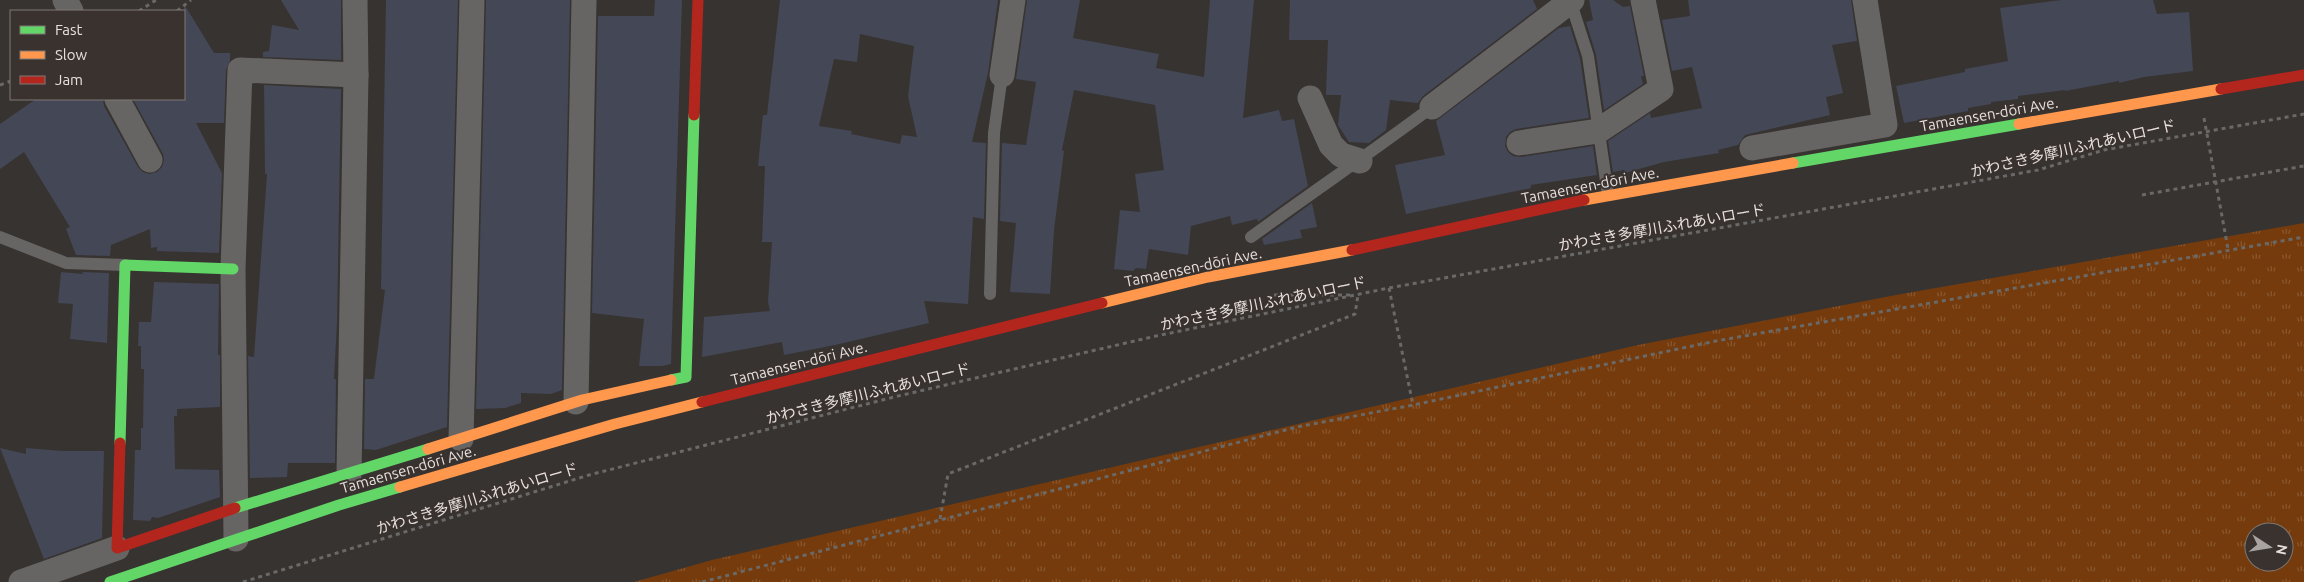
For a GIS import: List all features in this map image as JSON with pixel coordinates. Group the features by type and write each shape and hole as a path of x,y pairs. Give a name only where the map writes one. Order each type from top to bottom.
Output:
{"main road":[{"path":"233,270 125,265 117,548 236,508 349,475 576,402 686,377 698,0"},
{"name":"Tamaensen-dōri Ave.","path":"110,582 236,538 348,502 644,417 1208,277 1380,245 1608,195 2304,75"}],"street":[{"path":"349,475 356,75 355,0"},
{"path":"461,439 472,0"},
{"path":"576,402 584,0"},
{"path":"1002,75 1013,0"},
{"path":"1519,143 1598,131 1661,89 1643,0"},
{"path":"1752,148 1885,126 1865,0"},
{"path":"1432,107 1571,1"},
{"path":"236,538 233,270 240,70 356,75"},
{"path":"1310,98 1331,146 1341,155 1360,161"},
{"path":"119,100 150,160"},
{"path":"21,582 117,548"}],"lane":[{"path":"1571,1 1588,56 1608,195"},
{"path":"990,294 994,133 1002,75"},
{"path":"1251,237 1338,173 1360,161 1432,107"},
{"path":"0,237 66,263 125,265"}],"path":[{"path":"141,10 156,0"},
{"path":"178,10 191,0"},
{"name":"かわさき多摩川ふれあいロード","path":"243,582 589,475 875,402 1156,336 1358,296 1389,288 2038,170 2104,150 2304,114"},
{"path":"2206,131 2228,249"},
{"path":"2142,194 2304,166"},
{"path":"702,582 1296,426 1412,405 1716,341 2304,237"},
{"path":"1389,288 1412,405"},
{"path":"940,519 948,474 1355,314 1358,296"}],"green space":[{"path":"2304,223 2304,582 634,582 712,560 1638,345 1896,295"}],"building":[{"path":"281,0 341,0 341,60 263,57 263,52 269,51 272,25 299,30"},
{"path":"386,0 458,0 447,427 376,450 364,449 365,379 374,379 385,290 381,289"},
{"path":"486,0 570,0 562,390 551,394 521,393 521,403 505,408 476,409"},
{"path":"655,0 682,0 671,364 639,366 644,319 592,313 598,16 654,16"},
{"path":"780,0 998,0 988,73 972,142 986,143 984,219 973,217 968,304 924,301 929,323 835,345 784,355 782,342 702,357 704,317 770,311 768,302 772,242 762,242 765,166 758,166 763,115 767,115","holes":["860,34 914,46 908,96 917,137 902,135 900,144 851,134 852,131 819,126 834,59 857,62"]},
{"path":"1027,0 1080,0 1073,38 1159,54 1156,68 1204,77 1210,0 1254,0 1243,118 1279,110 1282,121 1294,119 1308,186 1258,222 1257,219 1232,225 1230,216 1191,226 1188,255 1149,249 1146,269 1136,268 1133,271 1114,269 1120,210 1140,212 1135,174 1164,170 1155,105 1074,90 1062,150 1064,151 1054,230 1050,294 1010,292 1016,223 1000,221 1002,143 1026,145 1036,82 1016,79"},
{"path":"1290,0 1533,0 1537,9 1423,96 1418,103 1390,100 1386,130 1369,143 1349,142 1338,125 1341,95 1326,95 1328,40 1289,40"},
{"path":"1589,0 1613,0 1623,7 1630,6 1644,76 1641,76 1643,84 1604,110 1596,55 1586,22 1593,20"},
{"path":"1688,0 1851,0 1857,41 1832,45 1843,93 1826,97 1830,115 1745,135 1738,145 1718,150 1719,153 1664,162 1625,173 1624,170 1613,172 1608,141 1650,113 1651,118 1702,108 1692,67 1672,71 1662,20 1690,16"},
{"path":"2061,0 2153,0 2157,14 2189,12 2193,71 2144,77 2119,83 2119,81 2065,91 2018,96 2018,99 1991,102 1991,104 1968,108 1968,111 1904,123 1896,86 1965,72 1965,69 2008,61 2000,8"},
{"path":"184,4 214,53 230,53 230,61 226,70 224,123 196,123 222,173 219,253 157,251 157,247 151,248 150,229 111,245 110,256 76,255 66,229 70,227 24,152 0,169 0,124 35,100 103,100 104,106 138,167 143,172 149,174 157,172 162,167 163,154 134,100 185,100"},
{"path":"1570,26 1580,58 1589,118 1516,129 1506,137 1505,146 1513,156 1521,157 1593,146 1597,175 1531,185 1531,188 1406,214 1395,165 1445,155 1436,121 1559,28"},
{"path":"264,85 341,89 337,322 334,379 336,379 335,463 288,463 287,477 250,478 248,356 254,357 267,174 265,174"},
{"path":"1312,203 1317,227 1300,230 1302,238 1264,245 1262,239"},
{"path":"61,272 83,274 82,272 109,273 107,343 70,339 73,304 58,303"},
{"path":"154,282 219,284 218,355 220,355 220,407 177,409 177,416 174,416 175,469 219,470 220,497 158,518 152,517 150,521 133,520 135,450 141,450 141,428 143,428 144,369 141,369 141,346 138,346 139,322 151,322"},
{"path":"0,448 26,454 26,448 62,451 104,451 102,538 44,559"}],"traffic: fast":[{"path":"671,380 686,377 694,115"},
{"path":"1793,163 2019,124"},
{"path":"120,443 125,265 233,269"},
{"path":"235,508 428,449"},
{"path":"110,582 339,505 400,487"}],"traffic: slow":[{"path":"2019,124 2221,89"},
{"path":"1584,200 1793,163"},
{"path":"1102,303 1208,277 1352,250"},
{"path":"428,449 582,400 671,380"},
{"path":"400,487 615,424 702,402"}],"traffic: jam":[{"path":"694,115 698,0"},
{"path":"2221,89 2304,75"},
{"path":"1352,250 1584,200"},
{"path":"702,402 1102,303"},
{"path":"120,443 117,548 235,508"}]}
